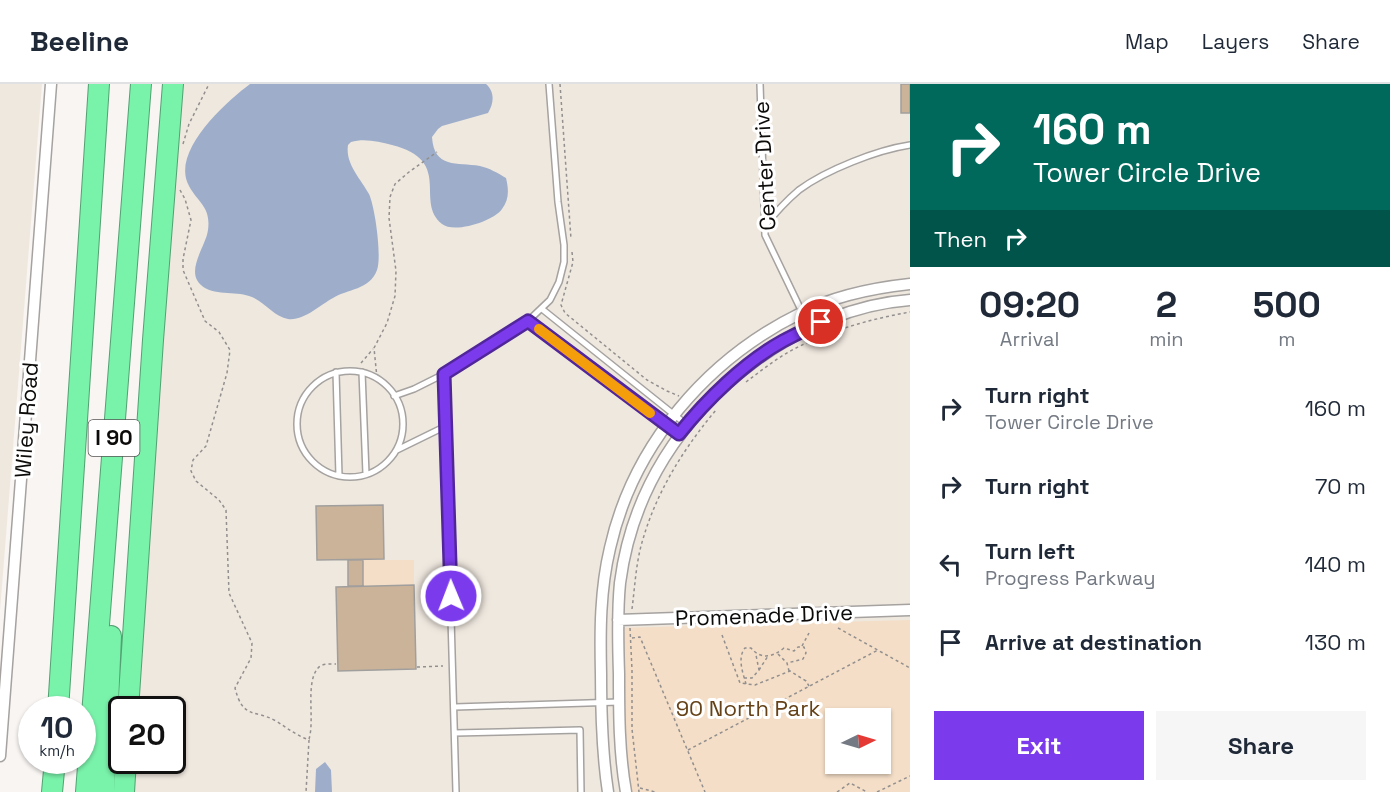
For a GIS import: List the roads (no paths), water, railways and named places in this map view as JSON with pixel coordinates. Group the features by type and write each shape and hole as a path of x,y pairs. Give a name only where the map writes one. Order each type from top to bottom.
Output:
{"highway":[{"name":"I 90","path":"59,696 99,84"},
{"name":"I 90","path":"86,792 141,84"},
{"path":"129,696 173,84"},
{"path":"104,792 128,258"},
{"path":"52,792 53,774"},
{"path":"124,792 125,774"}],"street":[{"name":"Wiley Road","path":"0,756 51,84"},
{"path":"608,792 601,703 602,592 610,547 625,497 636,473 666,425 708,376 762,334 802,312 833,300 883,287 910,284"},
{"path":"626,792 620,730 618,620 624,561 649,484 687,424 727,382 781,342 821,322 854,311 910,300"},
{"name":"Promenade Drive","path":"618,620 910,609"}],"lane":[{"path":"394,396 444,374 528,321 550,300 559,282 564,262 549,84"},
{"name":"Center Drive","path":"760,84 764,227 769,246 802,312"},
{"path":"764,227 800,189 827,174 893,148 910,145"},
{"path":"893,148 910,150"},
{"path":"542,309 687,424"},
{"path":"528,321 679,434"},
{"path":"336,372 339,476"},
{"path":"336,372 366,372 377,378 388,385 403,412 404,430 397,450 388,462 373,472 356,477 339,476 322,469 309,457 300,442 297,424 300,407 308,391 320,379 336,372"},
{"path":"362,372 366,474"},
{"path":"444,374 456,792"},
{"path":"397,450 446,426"},
{"path":"455,707 619,702"},
{"path":"455,733 579,730 581,792"}],"water":[{"path":"250,84 486,84 493,98 488,113 442,126 432,137 437,154 442,159 455,164 483,167 506,178 508,191 506,202 498,214 483,222 464,227 448,227 434,215 428,171 422,161 411,152 392,145 367,140 351,142 348,145 349,159 369,194 377,232 379,254 374,277 364,285 339,295 306,315 294,319 283,318 249,296 212,291 201,285 195,273 208,230 208,216 189,186 185,173 187,158 203,129 215,115"},
{"path":"325,762 331,770 332,792 315,792 316,769"}],"park label":[{"name":"90 North Park","path":"748,708"}]}
